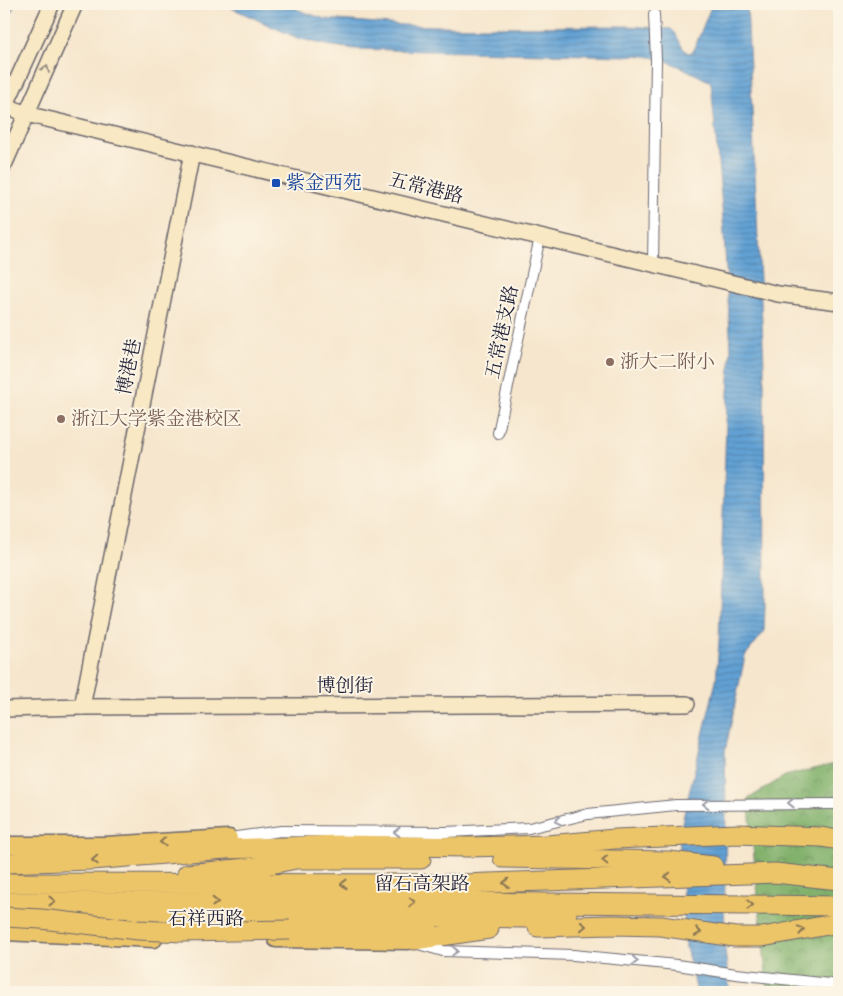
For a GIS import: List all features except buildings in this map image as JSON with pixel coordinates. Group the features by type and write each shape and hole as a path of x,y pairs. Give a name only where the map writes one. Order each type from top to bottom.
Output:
{"highway":[{"path":"4,864 161,855 226,848 341,845 468,847 547,845 615,839 738,834 821,837 839,840"},
{"path":"229,838 341,845"},
{"path":"4,875 56,880 127,879 256,867 296,859 531,858 669,861 775,873"},
{"name":"留石高架路","path":"4,883 462,884 775,873 839,880"},
{"name":"留石高架路","path":"4,902 450,902 839,906"},
{"path":"4,917 41,919 138,930 183,932 290,922 527,918 581,911 692,910 715,905"},
{"path":"4,923 48,916 489,928 611,925 661,926 735,937 762,937 839,923"},
{"path":"408,941 489,928"}],"main road":[{"path":"4,845 105,845 229,838"},
{"name":"石祥西路","path":"4,932 127,939 408,941"}],"street":[{"path":"4,106 52,4"},
{"path":"4,165 75,4"},
{"path":"653,264 656,60 654,20"},
{"name":"五常港路","path":"4,106 26,114 778,294 839,302"},
{"name":"博港巷","path":"82,707 192,153"},
{"name":"五常港支路","path":"498,433 540,237"},
{"name":"博创街","path":"4,709 687,704"},
{"path":"229,838 281,831 446,832 529,828 588,814 676,805 839,804"},
{"path":"408,941 443,951 573,955 839,984"}],"green space":[{"path":"839,763 839,992 769,992 748,799 785,776"}],"water":[{"path":"4,4 15,4 4,29"},
{"path":"223,4 286,4 325,19 402,25 482,27 629,26 671,29 688,53 693,52 712,4 747,4 764,365 765,606 764,632 745,656 725,752 724,942 730,992 697,992 686,947 679,835 716,681 719,642 726,423 731,349 723,219 711,82 669,62 648,56 354,49 327,45 297,38"}],"place":[{"name":"紫金西苑","path":"276,183"},
{"name":"浙大二附小","path":"610,362"},
{"name":"浙江大学紫金港校区","path":"61,419"}]}
